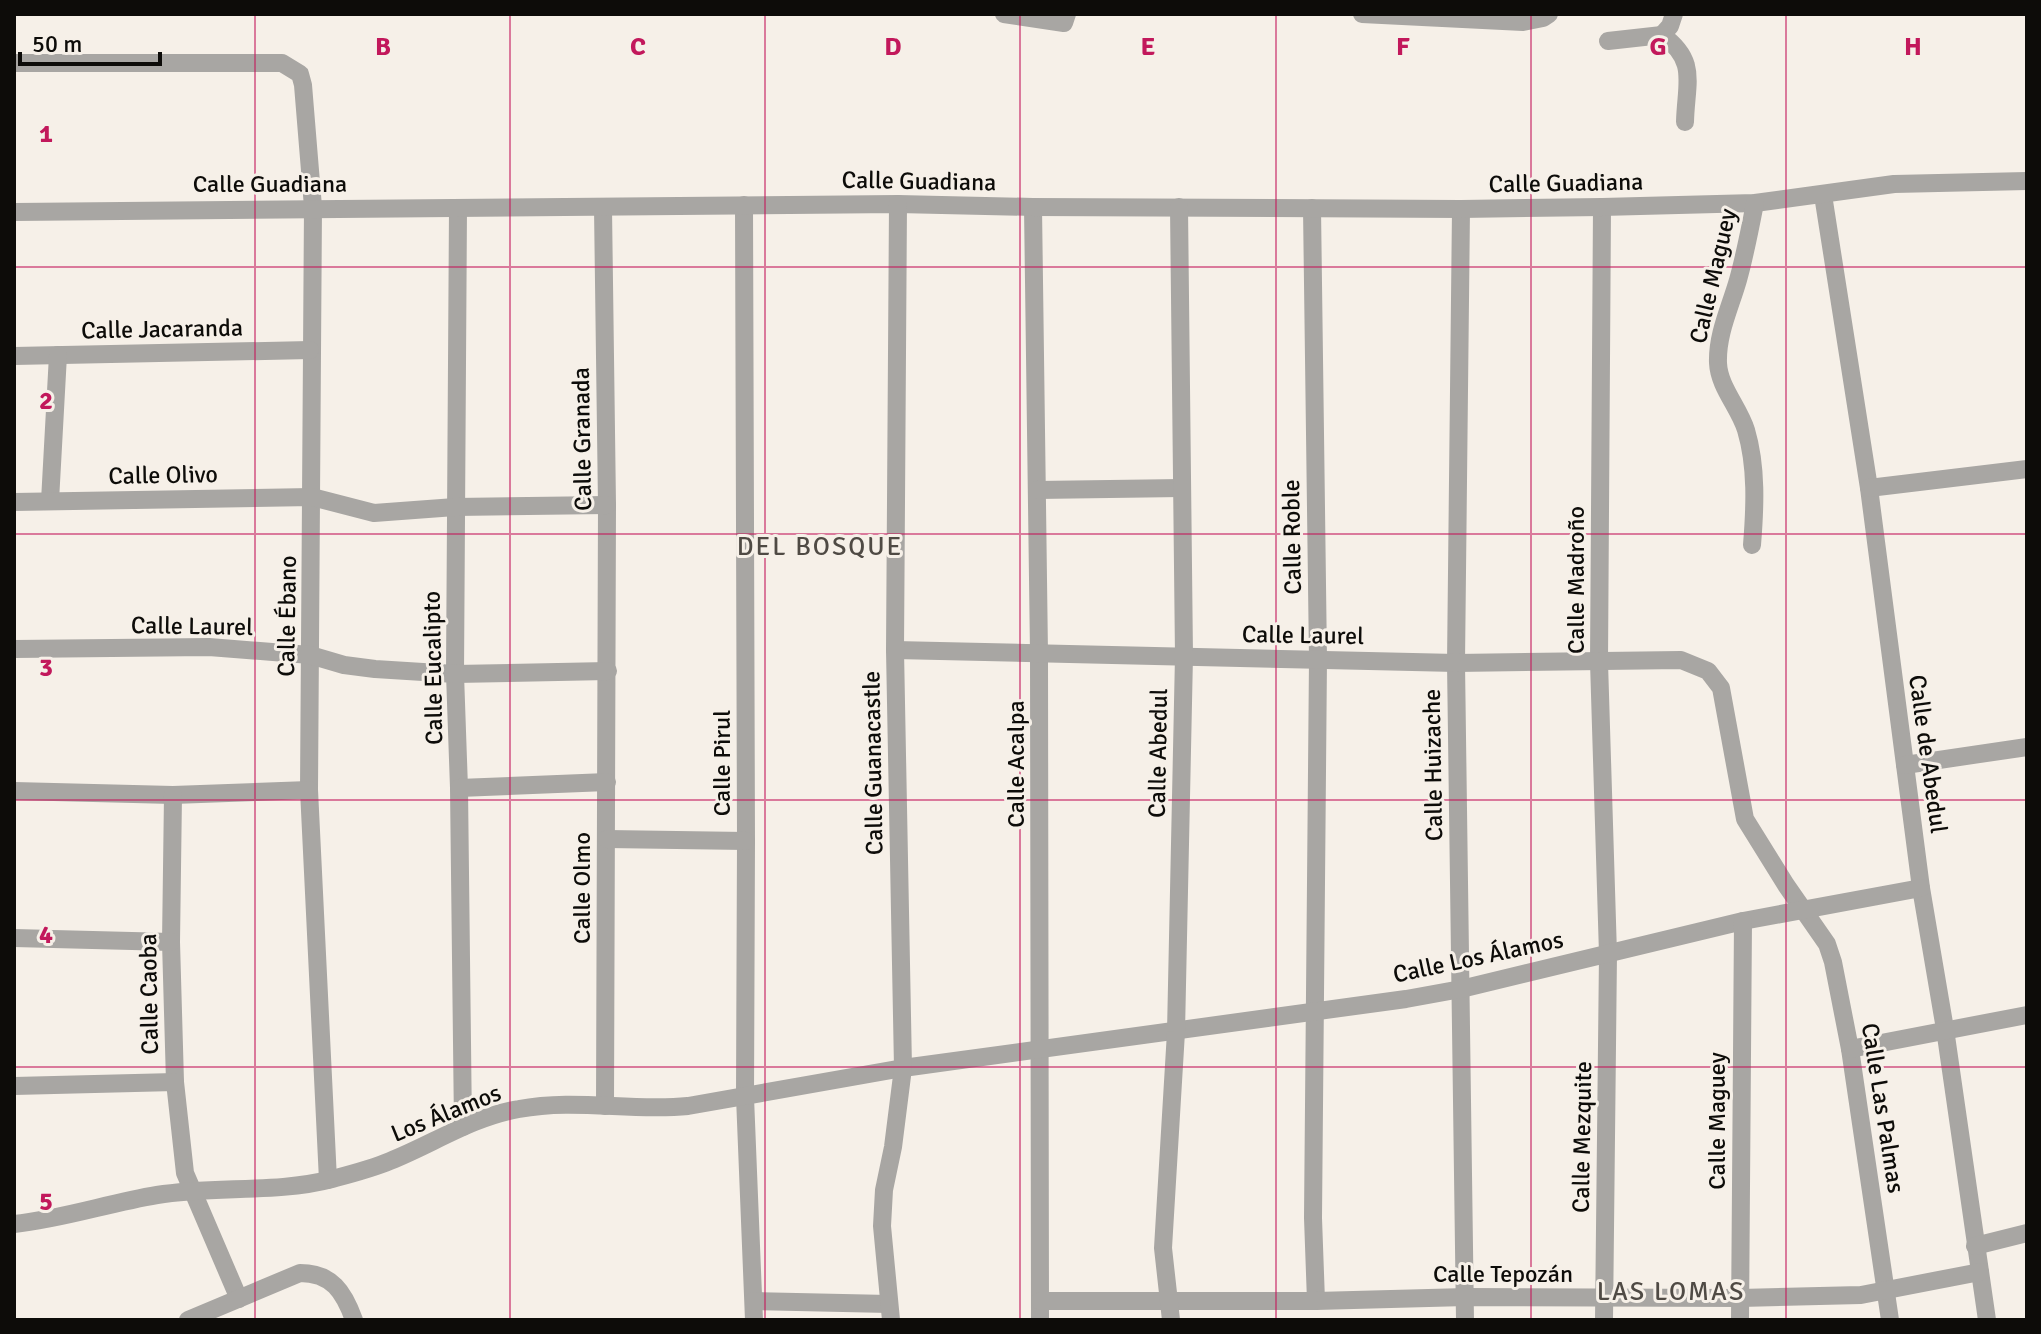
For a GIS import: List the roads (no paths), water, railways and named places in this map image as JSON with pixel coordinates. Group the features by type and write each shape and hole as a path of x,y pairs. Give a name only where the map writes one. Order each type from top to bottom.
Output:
{"street":[{"path":"1004,14 1064,23 1067,14"},
{"path":"1362,14 1523,22 1549,14"},
{"path":"1608,41 1662,35 1670,26 1674,14"},
{"path":"1662,35 1678,47 1687,63 1685,122"},
{"name":"Calle Ébano","path":"14,63 282,63 300,74 313,207 309,790 328,1180"},
{"name":"Calle Guadiana","path":"14,212 898,204 1461,209 1602,207 1755,203 1894,184 2027,181"},
{"name":"Calle de Abedul","path":"1823,195 1869,488 1921,888 1945,1029 1987,1320"},
{"name":"Calle Maguey","path":"1752,545 1752,465 1746,429 1721,381 1718,365 1723,327 1738,281 1755,203"},
{"name":"Calle Guanacastle","path":"890,1312 882,1226 884,1190 903,1068 895,650 898,204"},
{"name":"Calle Pirul","path":"744,205 745,1097 754,1310"},
{"name":"Calle Acalpa","path":"1033,207 1039,653 1040,1311"},
{"name":"Calle Abedul","path":"1171,1320 1163,1235 1176,1032 1184,656 1179,207"},
{"name":"Calle Madroño","path":"1602,207 1599,662 1608,954"},
{"name":"Calle Eucalipto","path":"458,208 455,674 463,1127"},
{"name":"Calle Granada","path":"603,208 608,671"},
{"name":"Calle Roble","path":"1312,208 1318,659 1313,1218 1316,1301"},
{"name":"Calle Huizache","path":"1461,209 1456,663 1465,1320"},
{"name":"Calle Jacaranda","path":"14,356 310,350"},
{"path":"50,501 58,355"},
{"path":"1869,488 2027,469"},
{"path":"1037,490 1182,488"},
{"name":"Calle Olivo","path":"14,502 312,497 374,513 455,507 607,505"},
{"name":"Calle Laurel","path":"14,649 209,647 310,655 344,665 375,669 455,674 608,671"},
{"name":"Calle Laurel","path":"895,650 1456,663 1681,660 1708,671 1721,688 1745,819 1805,912"},
{"name":"Calle Olmo","path":"605,1106 608,671"},
{"path":"1905,765 2027,747"},
{"path":"459,788 607,782"},
{"path":"14,791 173,795 309,790"},
{"name":"Calle Caoba","path":"173,795 171,942 175,1082 185,1173 239,1299"},
{"path":"607,839 746,841"},
{"name":"Calle Los Álamos","path":"1041,1048 1176,1032 1461,989 1743,921 1805,912 1921,888"},
{"name":"Calle Las Palmas","path":"1805,912 1827,944 1833,962 1850,1049 1890,1320"},
{"name":"Calle Maguey","path":"1740,1320 1743,921"},
{"path":"14,938 171,942"},
{"name":"Calle Mezquite","path":"1604,1320 1608,954"},
{"path":"1850,1049 2027,1015"},
{"name":"Los Álamos","path":"14,1224 36,1222 157,1195 263,1189 328,1180 390,1161 463,1127 519,1108 605,1106 655,1110 1041,1048"},
{"path":"14,1086 175,1082"},
{"path":"1975,1246 2027,1233"},
{"name":"Calle Tepozán","path":"1040,1311 1169,1300 1861,1295 1980,1272"},
{"path":"188,1320 300,1273 314,1273 339,1286 354,1320"},
{"path":"754,1310 890,1312"}],"district":[{"name":"DEL BOSQUE","path":"820,547"},
{"name":"LAS LOMAS","path":"1671,1292"}]}
